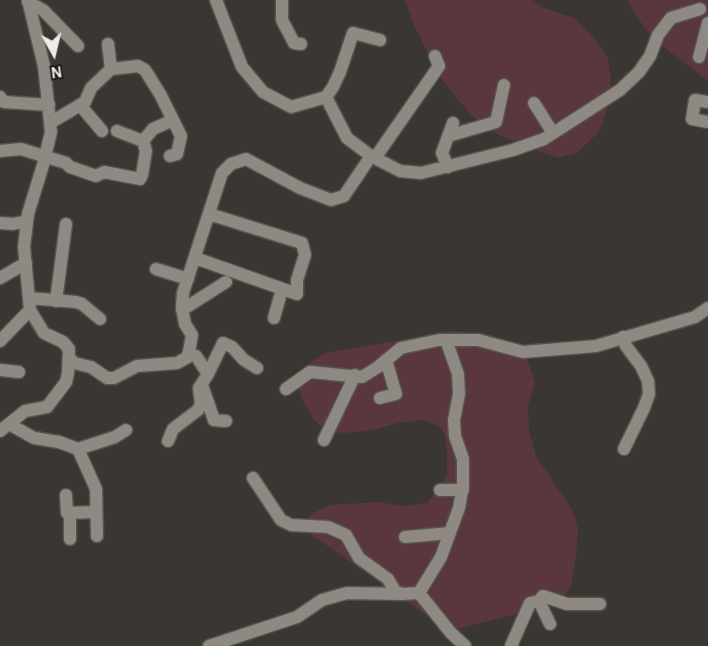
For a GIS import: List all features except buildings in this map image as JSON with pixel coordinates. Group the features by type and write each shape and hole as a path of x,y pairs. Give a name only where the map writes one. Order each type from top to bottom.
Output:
{"street":[{"path":"216,0 242,67 263,92 291,107 326,97 340,72 352,33 380,40"},
{"path":"282,0 282,20 294,43 301,44"},
{"path":"28,1 43,10 78,46"},
{"path":"5,428 25,411 47,407 52,402 66,382 69,357 69,349 63,342 44,333 29,304 24,247 27,221 51,132 44,66 28,1"},
{"path":"326,97 347,138 373,157 400,171 421,173 513,150 544,139 620,90 639,72 650,56 658,36 671,18 700,4 708,23 699,57"},
{"path":"108,44 111,69"},
{"path":"69,357 74,363 91,367 107,378 114,378 137,366 177,363 188,354 192,335 185,324 182,309 183,293 222,174 231,164 246,159 300,188 331,200 344,196 439,66 435,56"},
{"path":"50,123 85,102 91,88 111,69 138,66 145,70 181,136 177,154 170,156"},
{"path":"448,167 442,153 451,129 496,122 504,85"},
{"path":"0,97 4,102 49,105"},
{"path":"708,102 695,99 692,119 708,122"},
{"path":"534,103 553,133"},
{"path":"80,105 102,131"},
{"path":"143,141 153,129 173,120"},
{"path":"117,131 143,141"},
{"path":"0,151 21,149 96,176 104,172 140,179 146,151 143,141"},
{"path":"195,258 297,294 297,280 304,255 302,243 209,214"},
{"path":"0,223 13,224 27,221"},
{"path":"56,301 66,224"},
{"path":"0,279 26,263"},
{"path":"156,269 188,279"},
{"path":"182,309 226,282"},
{"path":"274,318 282,288"},
{"path":"0,341 29,304 56,301 82,304 100,319"},
{"path":"286,389 310,372 362,377 401,348 446,340 478,340 523,352 596,346 695,317 708,308"},
{"path":"623,337 626,346 641,366 648,381 649,394 624,448"},
{"path":"419,593 441,557 459,507 462,490 463,459 455,436 454,420 459,394 458,374 446,340"},
{"path":"168,441 173,429 198,410 201,404 199,388 223,343 232,347 244,360 257,368"},
{"path":"188,354 196,356 205,379 214,420 226,421"},
{"path":"380,398 396,394 386,360"},
{"path":"0,370 19,372"},
{"path":"324,440 355,375"},
{"path":"5,428 78,449 115,437 126,430"},
{"path":"78,449 96,489 97,536"},
{"path":"253,478 281,520 291,525 328,526 346,535 359,558 388,579 395,591 402,594"},
{"path":"440,490 462,490"},
{"path":"66,495 67,513 96,512"},
{"path":"70,513 70,539"},
{"path":"405,537 450,533"},
{"path":"209,646 297,617 322,600 346,593 419,593"},
{"path":"419,593 451,633 465,646"},
{"path":"511,646 530,603 539,602 543,596 567,604 600,604"},
{"path":"539,602 550,624"}],"shaded area":[{"path":"405,0 533,0 541,7 574,18 607,55 611,80 608,107 599,132 577,153 559,158 499,135 470,114 443,81 415,28"},
{"path":"628,0 708,0 708,81 654,40 633,12"},
{"path":"454,331 486,337 527,357 535,383 528,406 529,431 536,456 573,511 578,528 571,586 562,600 550,606 449,631 299,526 313,513 329,505 379,502 405,506 427,503 447,476 445,436 440,427 424,420 398,423 373,430 328,432 314,420 297,385 302,369 324,353"}]}
